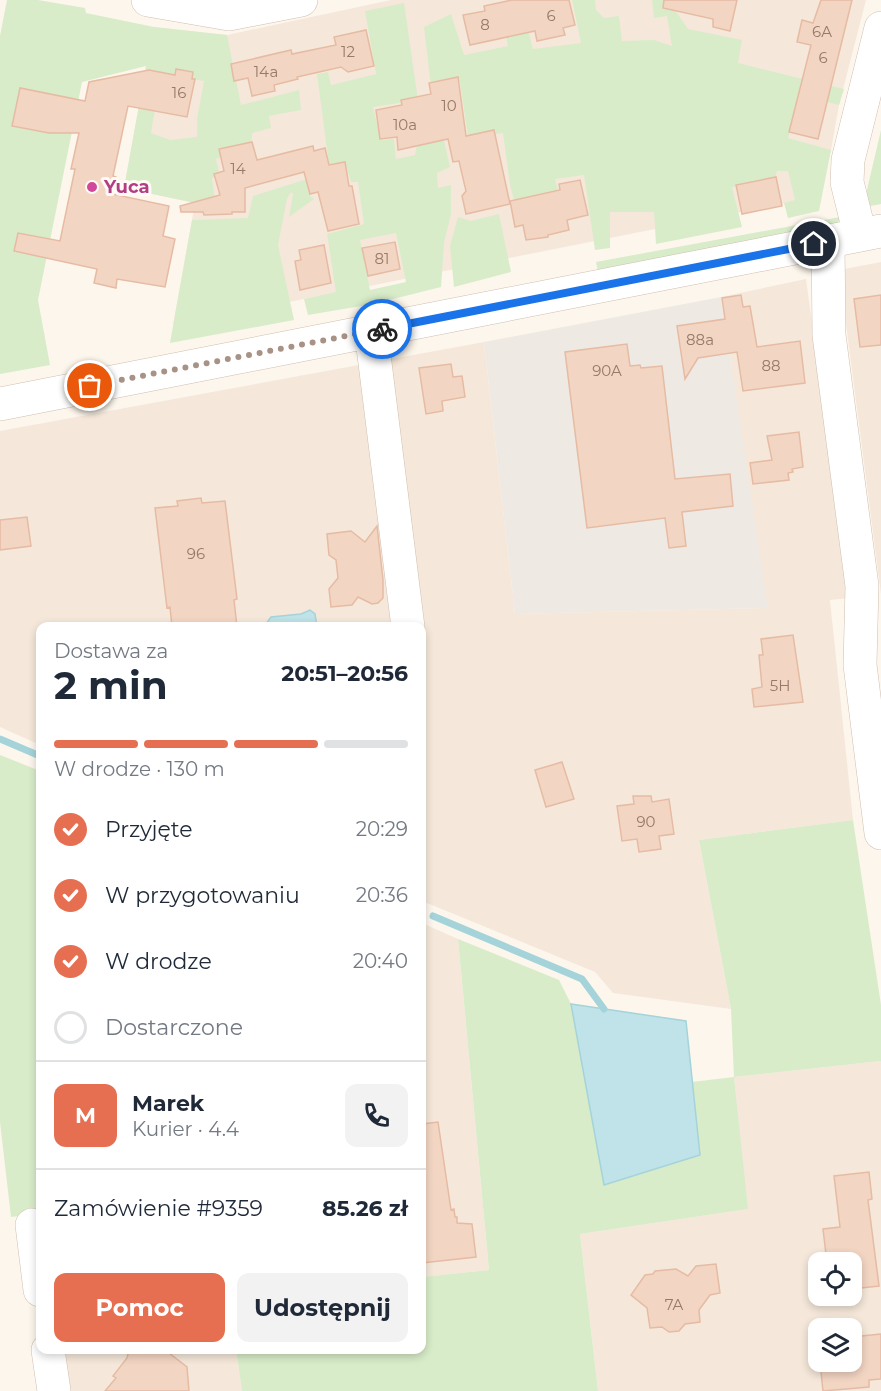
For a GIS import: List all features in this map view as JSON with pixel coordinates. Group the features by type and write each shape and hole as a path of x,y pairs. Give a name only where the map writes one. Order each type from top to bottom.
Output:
{"street":[{"path":"148,0 219,14 240,6 301,0"},
{"path":"0,404 871,233 849,189 848,160 881,28"},
{"path":"828,242 829,335 862,586 860,665 881,833"},
{"path":"371,331 407,622"},
{"path":"32,1225 36,1258"},
{"path":"49,1354 54,1391"}],"shaded area":[{"path":"391,0 866,0 839,105 831,150 816,197 173,325 195,203 124,188 154,27 227,35"},
{"path":"881,262 881,594 839,270"},
{"path":"806,279 850,598 830,600 853,820 699,840 731,1009 613,993 595,972 426,903 426,622 36,622 36,743 0,727 0,431 484,342 515,614 767,608 721,297"},
{"path":"721,297 768,608 515,614 484,342"},
{"path":"426,925 458,939 489,1270 426,1277"},
{"path":"881,1061 881,1391 598,1391 580,1234 747,1209 734,1077"},
{"path":"61,1354 237,1354 242,1391 66,1391"}],"green space":[{"path":"7,0 38,0 85,8 86,13 154,27 227,35 241,105 299,90 301,110 269,116 271,128 252,133 251,146 216,159 220,176 212,178 215,201 195,203 124,188 146,66 82,82 38,300 50,365 0,374 0,36","holes":["176,69 193,72 192,79 204,81 197,119 197,137 170,140 151,133 161,72 175,75"]},
{"path":"572,0 595,0 596,10 604,18 619,16 622,41 654,40 672,46 667,16 654,18 652,0 678,0 675,10 688,29 742,40 738,63 844,89 839,105 802,96 788,138 831,150 819,211 788,218 784,203 795,200 788,171 777,171 775,178 732,187 742,227 656,244 654,212 610,212 610,248 595,250 584,175 555,179 561,200 515,204 503,133 468,138 460,82 431,87 424,27 451,14 464,55 508,46 505,32 526,22 533,49 581,43"},
{"path":"404,3 418,100 373,107 381,140 394,139 396,159 415,155 418,139 442,131 450,167 437,173 438,188 451,185 451,214 444,243 441,287 373,304 308,315 304,299 336,292 327,234 364,224 358,182 351,182 345,162 329,165 317,74 328,72 331,85 376,74 365,11","holes":["396,233 406,282 370,290 360,240"]},
{"path":"881,130 881,204 870,206 866,194"},
{"path":"310,178 310,196 314,199 289,217 293,194 291,192 287,199 278,245 294,320 170,343 192,220 248,218 253,196"},
{"path":"499,214 511,272 454,287 450,246 458,217 471,221"},
{"path":"840,217 838,223 598,272 596,262"},
{"path":"0,755 36,769 36,1214 11,1217 0,1122"},
{"path":"853,820 881,1005 881,1061 734,1077 731,1009 699,840"},
{"path":"458,939 559,980 571,1004 605,1185 700,1155 692,1082 734,1077 748,1209 580,1234 598,1391 242,1391 237,1354 426,1354 426,1277 489,1270"}],"water":[{"path":"310,610 315,614 316,622 267,622 271,617 301,614"},
{"path":"571,1004 686,1021 700,1155 604,1185"}],"building":[{"path":"512,0 569,0 575,25 563,28 565,35 537,41 535,31 470,45 463,15 485,11 484,6"},
{"path":"664,0 737,0 730,31 713,27 713,19 663,8"},
{"path":"821,0 852,0 818,139 789,132 811,45 797,42 802,20 813,23"},
{"path":"366,30 374,66 348,72 341,67 297,77 298,79 274,85 275,91 252,96 248,78 234,81 231,64 291,50 292,54 336,45 334,37"},
{"name":"Yuca","path":"176,69 193,72 192,79 195,79 187,117 128,106 113,176 116,177 112,194 169,206 163,236 175,239 165,287 117,279 116,288 94,283 97,269 14,251 18,233 60,241 75,169 71,169 79,133 49,133 12,126 20,88 85,101 89,82 149,70 175,75"},
{"path":"458,77 466,136 494,130 510,204 466,214 462,196 466,191 459,161 453,162 448,139 398,150 397,137 380,139 376,110 402,105 401,100 431,94 429,83"},
{"path":"252,142 257,160 313,146 314,151 325,148 329,165 345,162 359,224 328,231 318,192 310,194 304,172 245,188 245,212 204,215 203,212 181,212 180,206 220,195 214,174 224,171 219,149"},
{"path":"776,177 782,206 742,214 736,185"},
{"path":"580,180 588,215 567,220 569,230 548,235 548,237 526,240 523,225 515,227 510,201 560,190 559,184"},
{"path":"395,242 400,269 368,276 362,248"},
{"path":"324,245 331,283 300,290 295,261 301,260 299,250"},
{"path":"741,295 743,307 750,306 757,347 800,341 805,383 743,391 737,352 698,358 685,379 677,326 725,319 722,298"},
{"path":"881,295 881,345 860,347 854,299"},
{"path":"627,344 630,366 640,365 641,368 662,366 675,479 730,474 733,506 682,512 686,546 669,548 665,518 587,528 565,352"},
{"path":"451,364 453,377 462,376 465,397 442,401 443,411 426,414 419,368"},
{"path":"799,432 803,467 792,469 793,472 788,473 789,480 753,484 750,463 772,460 767,436"},
{"path":"201,498 202,503 225,501 237,599 234,600 236,622 172,622 170,607 167,608 155,508 178,506 177,501"},
{"path":"27,517 31,546 0,550 0,520"},
{"path":"377,526 383,598 378,603 372,604 358,597 352,605 331,607 329,589 338,578 336,560 329,555 327,534 351,531 365,542"},
{"path":"793,635 803,702 754,707 752,689 762,687 759,655 763,655 761,639"},
{"path":"562,762 574,799 546,807 535,770"},
{"path":"633,796 651,796 652,802 669,799 674,834 659,836 661,849 639,852 637,839 622,841 617,806 634,804"},
{"path":"438,1122 451,1210 454,1209 457,1223 472,1224 476,1257 426,1263 426,1124"},
{"path":"869,1172 872,1199 868,1200 879,1286 862,1288 862,1252 826,1252 823,1229 840,1227 834,1176"},
{"path":"716,1264 720,1293 710,1295 699,1310 700,1322 685,1324 679,1331 669,1332 662,1327 650,1328 647,1308 631,1295 645,1275 653,1274 655,1271 676,1269 688,1276 696,1266"},
{"path":"881,1334 881,1379 869,1380 869,1387 823,1391 821,1372 862,1372 862,1336"},
{"path":"128,1354 170,1354 187,1367 189,1391 105,1391 116,1378 113,1376"}],"waterway":[{"path":"0,739 36,754"},
{"path":"433,916 582,979 604,1009"}],"way so far":[{"path":"90,386 382,329"}],"place":[{"name":"Yuca","path":"92,187"}],"route":[{"path":"382,329 814,244"}]}
